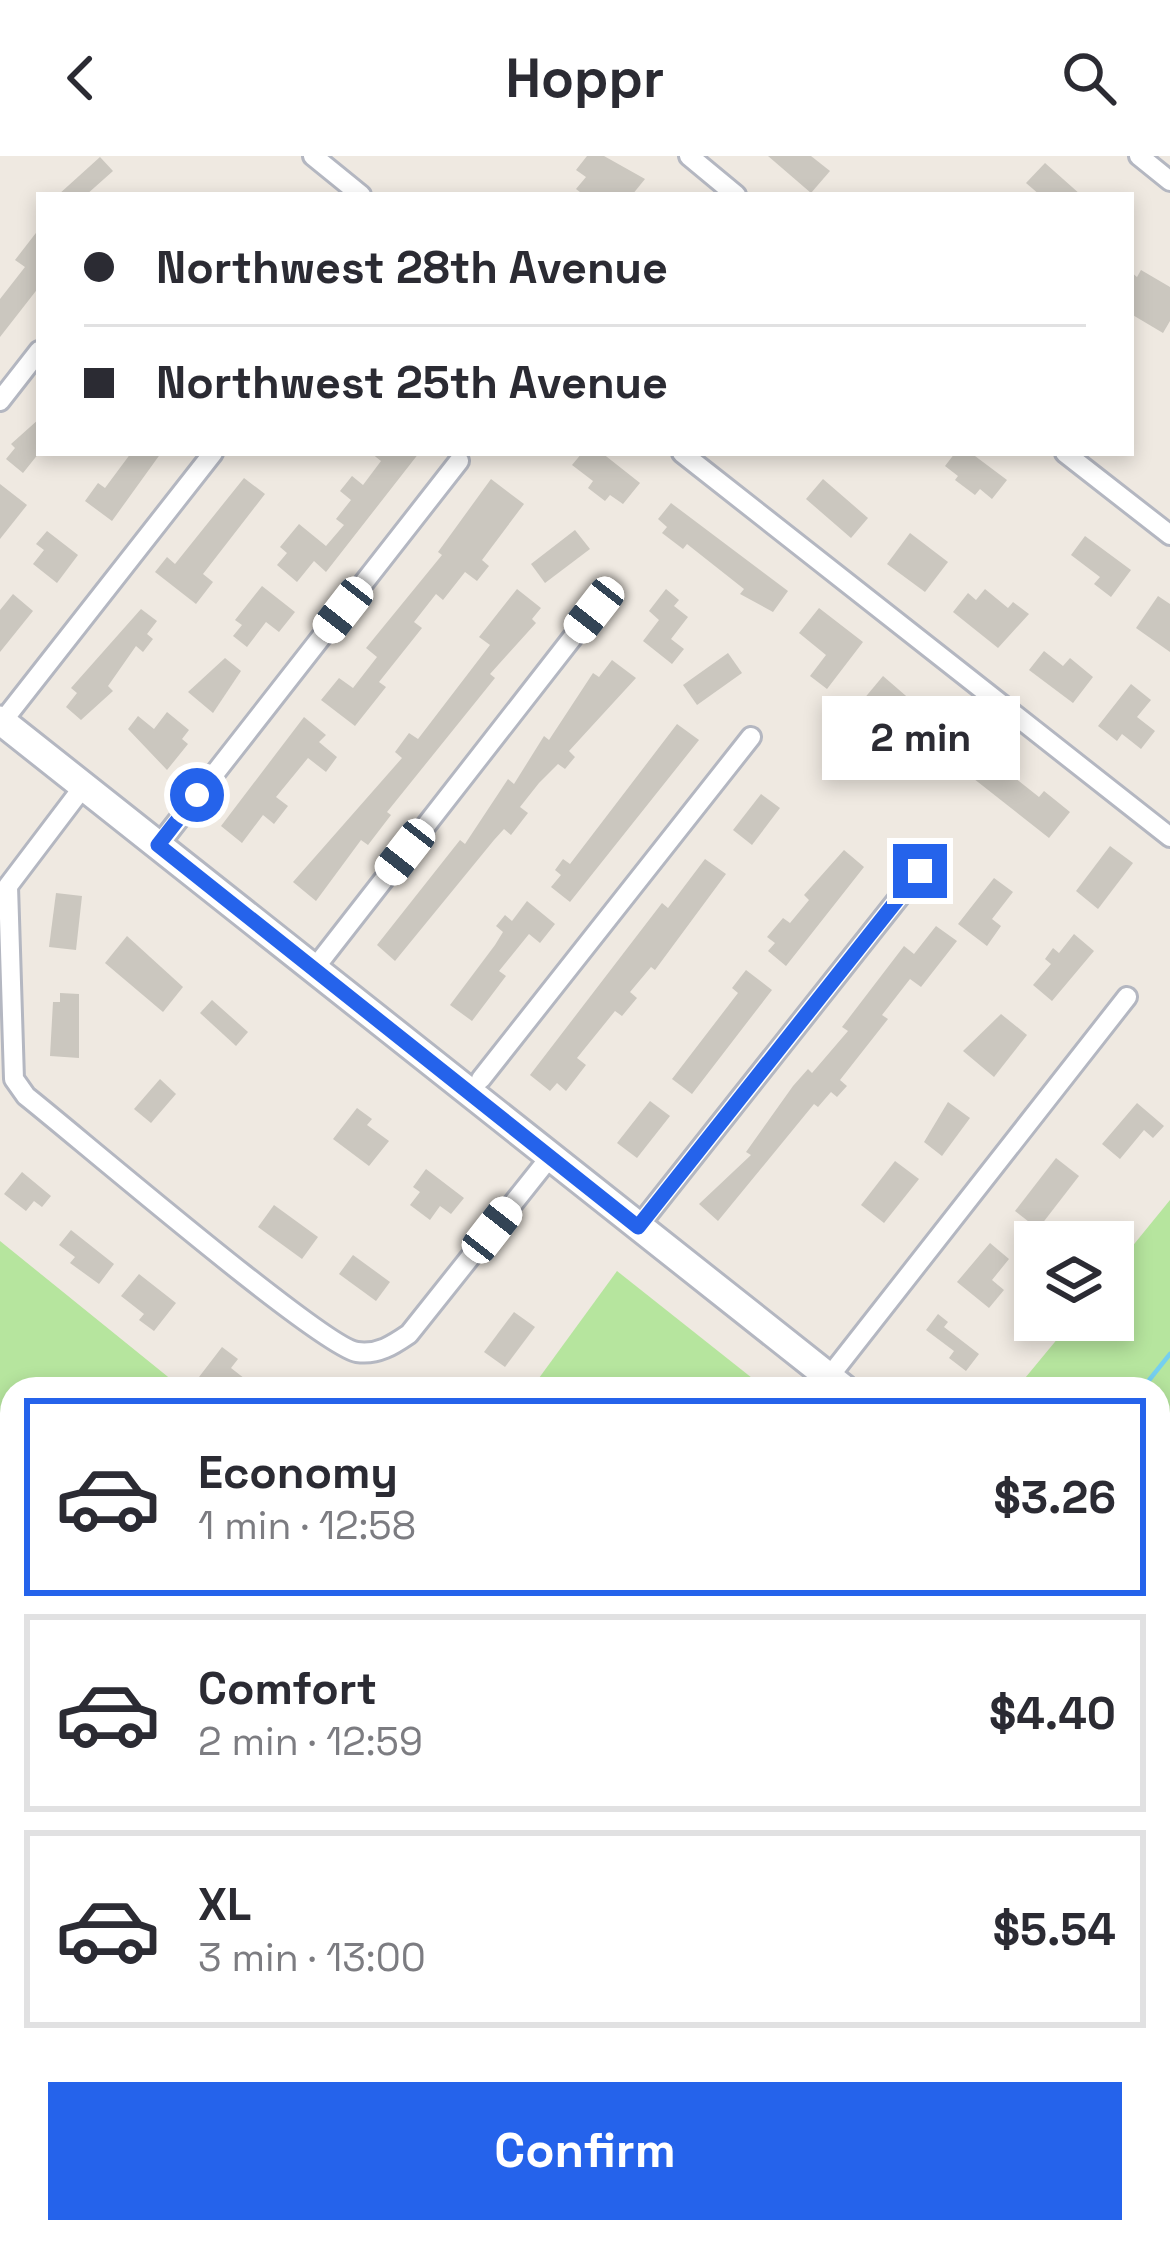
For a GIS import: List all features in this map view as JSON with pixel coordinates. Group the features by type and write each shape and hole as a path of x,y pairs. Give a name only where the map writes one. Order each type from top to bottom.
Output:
{"main road":[{"path":"1,721 829,1377"}],"street":[{"path":"313,156 357,192"},
{"path":"689,156 732,192"},
{"path":"1139,156 1170,181"},
{"path":"0,400 36,355"},
{"path":"1,721 211,456"},
{"path":"687,456 1170,837"},
{"path":"1069,456 1170,535"},
{"path":"158,845 459,461"},
{"path":"314,969 594,610"},
{"path":"481,1079 751,737"},
{"path":"83,787 8,886 14,1079 26,1096 338,1344 357,1352 387,1349 409,1334 550,1157"},
{"path":"638,1227 920,871"},
{"path":"842,1377 1127,998"}],"green space":[{"path":"1170,1200 1170,1377 1026,1377 1056,1341 1134,1341 1134,1244"},
{"path":"0,1241 168,1377 0,1377"},
{"path":"617,1271 751,1377 540,1377"}],"building":[{"path":"587,156 604,156 645,179 634,192 580,192 576,189 586,177 576,170"},
{"path":"768,156 811,156 830,171 810,192"},
{"path":"100,157 113,171 89,192 61,192"},
{"path":"1045,163 1078,192 1036,192 1026,183"},
{"path":"36,233 36,291 0,337 0,299 25,267 15,260"},
{"path":"1141,270 1170,287 1170,321 1163,333 1134,316 1134,274 1137,277"},
{"path":"36,422 37,456 23,473 6,459 15,448 11,444"},
{"path":"129,456 159,456 112,521 85,501 98,483 105,488"},
{"path":"375,456 417,456 326,572 314,561 297,582 277,565 287,553 280,547 299,524 326,546 344,525 336,519 351,500 340,491 352,476 363,485 381,461"},
{"path":"580,456 606,456 640,483 623,504 610,495 605,501 588,488 593,481 572,465"},
{"path":"953,456 975,456 1007,480 992,499 980,489 975,495 945,466"},
{"path":"244,478 265,494 203,574 213,582 196,604 155,572 167,557 175,564"},
{"path":"491,479 524,504 482,560 489,566 477,581 465,572 443,600 436,594 414,622 422,628 379,682 386,687 355,726 321,700 339,678 353,688 377,657 366,648 442,555 438,552"},
{"path":"823,479 868,518 851,538 806,499"},
{"path":"0,484 27,505 0,539"},
{"path":"671,503 788,591 773,612 740,594 744,589 687,544 683,549 662,533 667,527 658,519"},
{"path":"575,530 590,549 545,583 531,564"},
{"path":"47,531 78,555 57,583 33,564 44,550 36,544"},
{"path":"910,533 948,562 925,592 887,564"},
{"path":"1085,536 1131,570 1111,597 1094,584 1100,577 1071,555"},
{"path":"262,586 295,612 279,632 266,622 247,647 233,636 242,625 235,620"},
{"path":"517,589 541,608 532,619 536,623 490,674 495,678 387,812 391,815 368,845 361,840 316,901 293,882 402,758 395,752 409,733 418,739 490,645 479,637"},
{"path":"666,589 679,600 674,606 688,617 671,639 684,649 672,664 643,641 659,620 649,611"},
{"path":"985,589 1008,608 1013,602 1029,614 998,648 953,612 968,593 976,600"},
{"path":"13,594 33,611 0,652 0,610"},
{"path":"1158,596 1170,604 1170,652 1136,628"},
{"path":"819,608 863,642 827,689 810,676 826,655 799,633"},
{"path":"141,609 157,621 147,634 153,639 143,652 136,646 108,686 113,691 81,720 66,707 77,693 71,688"},
{"path":"1044,651 1063,666 1070,658 1093,677 1073,703 1029,670"},
{"path":"728,653 742,673 697,705 683,685"},
{"path":"225,658 241,671 213,713 188,692"},
{"path":"612,660 636,678 569,751 575,757 565,769 558,764 539,783 520,807 528,813 511,835 504,829 395,961 377,945 460,840 465,844 508,779 514,784 544,736 549,740 593,673 599,677"},
{"path":"883,676 913,702 893,726 863,700"},
{"path":"1131,684 1151,700 1137,717 1155,731 1141,749 1122,734 1117,741 1098,726"},
{"path":"167,712 189,730 182,739 188,744 167,770 128,729 138,716 154,729"},
{"path":"304,717 326,735 319,742 337,757 326,772 308,758 276,797 288,806 274,824 263,815 242,843 221,826"},
{"path":"677,724 699,740 570,902 551,887 561,875 555,870 563,859 570,864"},
{"path":"952,729 979,750 986,741 1006,758 1000,766 1039,797 1044,791 1070,812 1049,838 936,749"},
{"path":"761,794 780,808 752,845 733,830"},
{"path":"1110,846 1133,863 1098,909 1076,891"},
{"path":"844,850 864,867 786,966 768,951 775,943 767,937 783,918 790,923 809,900 804,895"},
{"path":"705,859 726,874 655,970 651,967 630,992 637,998 622,1016 615,1011 577,1058 586,1065 566,1091 557,1083 550,1091 530,1075 662,903 668,908"},
{"path":"994,878 1013,892 992,919 1001,926 987,946 958,924"},
{"path":"56,893 82,896 76,950 49,947"},
{"path":"527,901 555,924 540,943 529,934 499,971 506,976 472,1021 450,1005 503,932 496,926 505,915 512,921"},
{"path":"936,926 957,941 921,987 910,979 882,1015 888,1019 840,1080 847,1086 837,1097 831,1092 818,1107 814,1104 718,1221 699,1204 751,1155 746,1152 793,1086 808,1069 812,1073 848,1031 842,1027 904,946 914,954"},
{"path":"1074,934 1094,951 1052,1001 1033,985 1051,964 1045,959 1053,948 1059,953"},
{"path":"127,936 183,987 163,1012 105,963"},
{"path":"746,970 772,990 692,1094 672,1079 738,993 732,988"},
{"path":"60,993 79,994 79,1058 50,1056 53,1002 60,1002"},
{"path":"212,1000 248,1032 236,1046 200,1013"},
{"path":"1001,1014 1027,1035 994,1077 963,1051"},
{"path":"160,1079 176,1094 151,1123 134,1109"},
{"path":"650,1101 670,1116 637,1158 617,1143"},
{"path":"948,1102 970,1118 942,1156 924,1142"},
{"path":"1137,1103 1164,1126 1153,1138 1144,1130 1120,1159 1102,1144"},
{"path":"357,1108 372,1119 367,1125 389,1141 369,1166 333,1139"},
{"path":"1056,1158 1079,1176 1044,1221 1028,1221 1015,1211"},
{"path":"895,1161 919,1179 884,1223 861,1205"},
{"path":"426,1169 464,1198 451,1214 440,1206 430,1220 410,1205 420,1192 413,1187"},
{"path":"22,1172 51,1196 42,1207 34,1201 26,1211 4,1194"},
{"path":"274,1205 318,1237 302,1259 258,1227"},
{"path":"71,1230 114,1264 99,1284 70,1263 75,1257 59,1245"},
{"path":"990,1243 1009,1259 992,1280 1004,1290 989,1308 957,1282"},
{"path":"353,1255 390,1282 376,1301 339,1274"},
{"path":"139,1274 176,1303 154,1331 139,1320 144,1314 121,1296"},
{"path":"514,1312 535,1327 505,1367 484,1352"},
{"path":"938,1314 948,1322 944,1327 979,1354 966,1371 949,1358 954,1351 926,1330"},
{"path":"222,1347 238,1359 231,1368 243,1377 199,1377"}],"waterway":[{"path":"1152,1377 1170,1354"}],"route":[{"path":"197,795 158,845 638,1227 920,871"}]}
